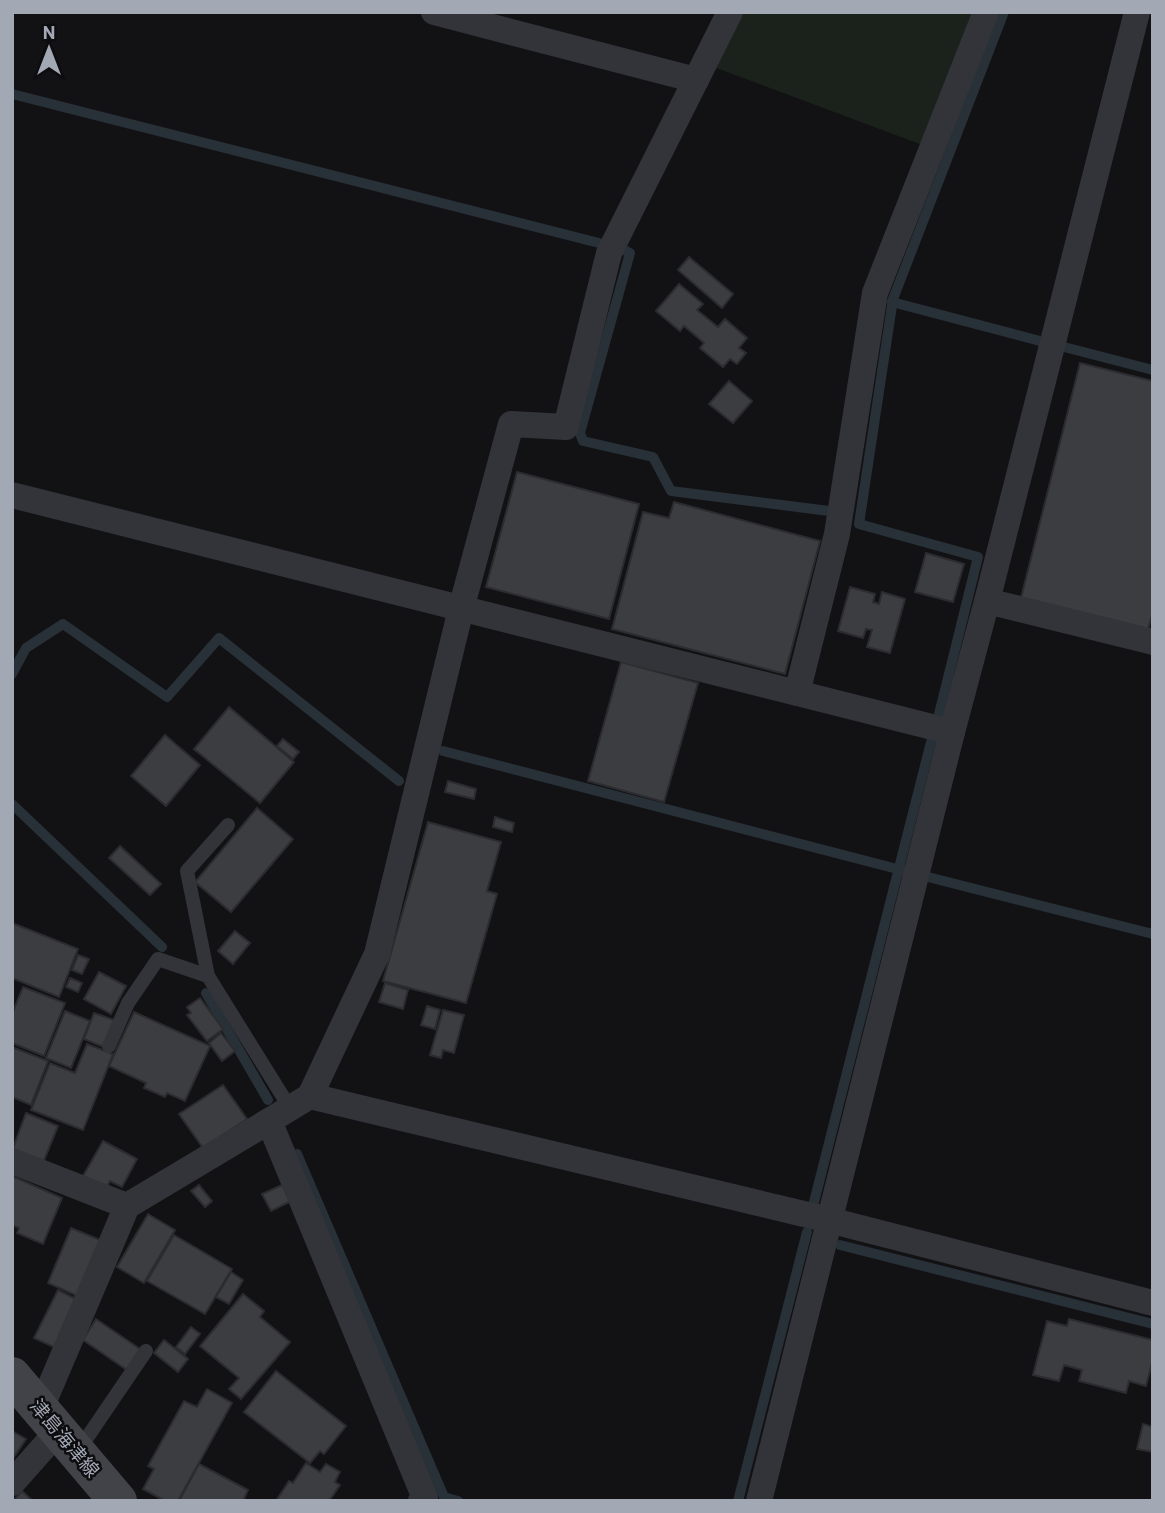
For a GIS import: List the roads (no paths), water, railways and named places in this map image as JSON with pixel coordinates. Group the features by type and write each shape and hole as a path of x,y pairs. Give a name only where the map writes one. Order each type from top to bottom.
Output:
{"main road":[{"name":"津島海津線","path":"12,1376 118,1501"}],"street":[{"path":"434,12 696,80"},
{"path":"12,1483 59,1430 127,1206 290,1109 377,954 461,609 511,424 566,427 609,253 730,12"},
{"path":"797,693 837,534 875,293 986,12"},
{"path":"759,1501 952,732 1137,12"},
{"path":"12,495 952,732"},
{"path":"987,601 1153,642"},
{"path":"290,1109 829,1220 1153,1303"},
{"path":"290,1109 425,1498 421,1501"},
{"path":"12,1161 127,1206"}],"lane":[{"path":"228,825 187,871 208,976 290,1109"},
{"path":"109,1046 128,1003 158,959 208,976"},
{"path":"59,1430 146,1352"}],"waterway":[{"path":"939,714 978,557 859,524 893,299 1004,12"},
{"path":"12,94 599,243"},
{"path":"621,248 630,253 580,433 583,441 653,457 671,491 829,511"},
{"path":"892,302 1040,341"},
{"path":"1064,347 1153,370"},
{"path":"12,674 26,648 63,624 167,697 219,638 399,781"},
{"path":"813,1206 931,742"},
{"path":"443,751 905,871"},
{"path":"12,804 162,947"},
{"path":"928,877 1153,934"},
{"path":"206,993 268,1100"},
{"path":"297,1154 444,1497 458,1501"},
{"path":"738,1501 807,1232"},
{"path":"840,1245 1153,1324"}]}
